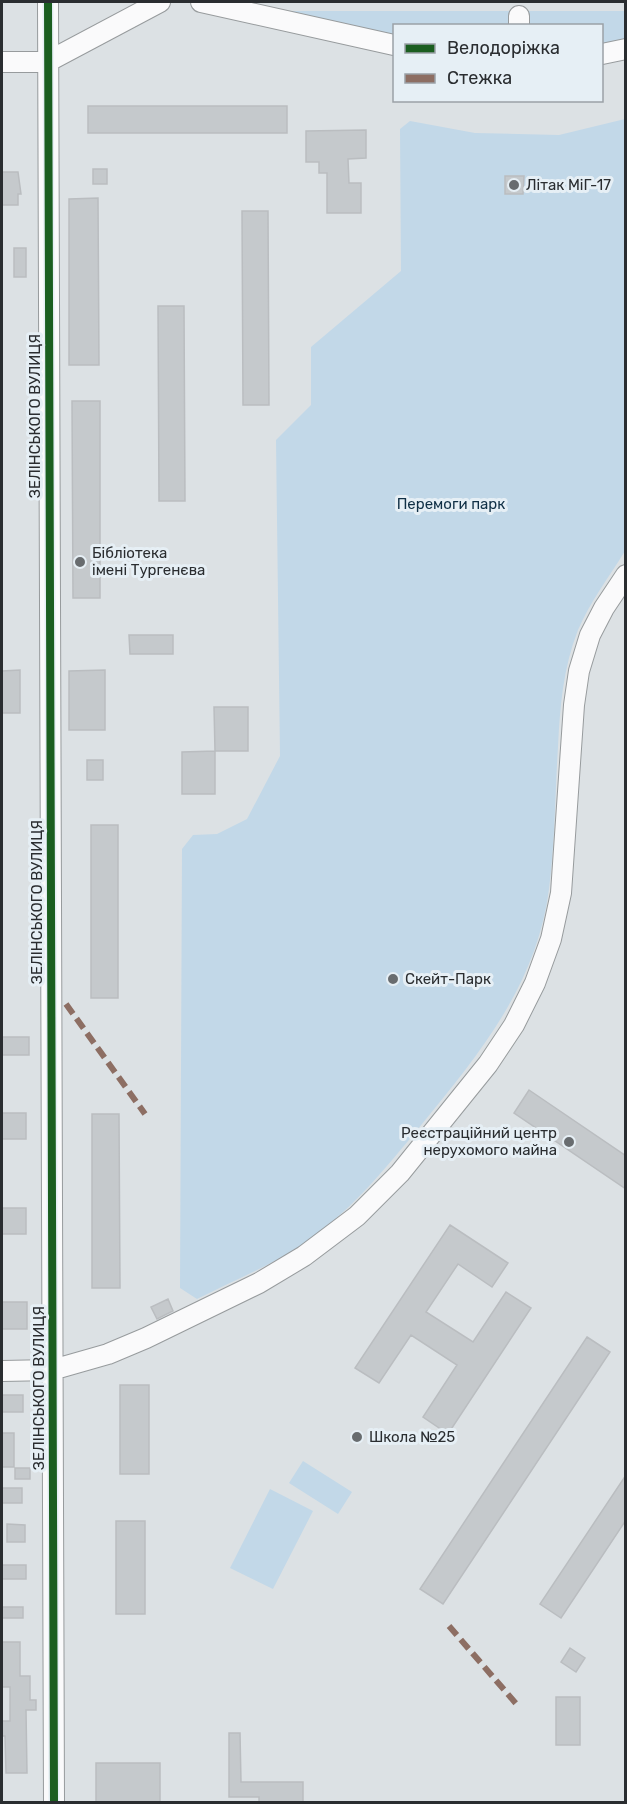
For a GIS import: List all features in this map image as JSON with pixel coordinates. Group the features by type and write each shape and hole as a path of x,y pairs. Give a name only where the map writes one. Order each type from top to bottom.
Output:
{"street":[{"name":"ЗЕЛІНСЬКОГО ВУЛИЦЯ","path":"48,2 54,1803"},
{"path":"2,62 47,62 160,2"},
{"path":"201,2 393,45"},
{"path":"603,54 626,49"},
{"path":"2,1371 52,1370 108,1354 259,1283 304,1256 357,1216 400,1173 488,1064 514,1025 536,983 551,939 561,893 574,705 579,671 590,635 604,608 626,575"}],"green space":[{"path":"265,11 514,11 514,24 393,24 393,40"},
{"path":"524,11 625,11 625,43 603,49 603,24 524,24"},
{"name":"Перемоги парк","path":"625,119 625,551 583,620 569,659 560,717 549,889 532,956 503,1015 465,1071 394,1158 350,1206 299,1247 197,1299 180,1288 182,849 193,835 217,834 247,819 280,756 276,440 311,405 311,347 401,271 400,129 410,121 475,133 559,135"},
{"path":"303,1461 352,1492 338,1514 289,1483"},
{"path":"270,1489 313,1511 273,1589 230,1568"}],"building":[{"path":"88,106 287,106 287,133 88,133"},
{"path":"366,130 366,158 348,159 349,183 361,183 361,213 327,213 327,173 319,173 319,162 306,162 306,131"},
{"path":"93,169 107,169 107,184 93,184"},
{"path":"2,172 18,172 21,194 18,194 18,205 2,205"},
{"name":"Літак МіГ-17","path":"505,176 524,176 523,194 505,194"},
{"path":"98,198 99,365 69,365 69,199"},
{"path":"242,211 268,211 269,405 243,405"},
{"path":"14,248 26,248 26,277 14,277"},
{"path":"158,306 184,306 185,501 159,501"},
{"path":"72,401 100,401 100,598 73,598"},
{"path":"129,635 173,635 173,654 130,654"},
{"path":"20,670 20,713 2,713 2,671"},
{"path":"105,670 105,730 69,730 69,671"},
{"path":"214,707 248,707 248,751 215,751"},
{"path":"215,751 215,794 182,794 182,752"},
{"path":"87,760 103,760 103,780 87,780"},
{"path":"91,825 118,825 118,998 91,998"},
{"path":"2,1037 29,1037 29,1055 2,1055"},
{"path":"529,1090 626,1156 626,1189 514,1113"},
{"path":"2,1113 26,1113 26,1139 2,1139"},
{"path":"92,1114 119,1114 120,1288 92,1288"},
{"path":"2,1208 26,1208 26,1234 2,1234"},
{"path":"450,1225 508,1263 492,1287 458,1264 426,1312 473,1342 506,1292 531,1308 448,1434 423,1417 457,1365 411,1335 379,1383 355,1368"},
{"path":"168,1299 173,1311 157,1319 151,1307"},
{"path":"2,1302 27,1302 27,1329 2,1329"},
{"path":"587,1337 610,1352 443,1604 420,1589"},
{"path":"120,1385 149,1385 149,1474 120,1474"},
{"path":"2,1395 23,1395 23,1412 2,1412"},
{"path":"2,1433 14,1433 14,1467 2,1467"},
{"path":"15,1468 30,1468 30,1479 15,1479"},
{"path":"626,1475 626,1520 561,1618 540,1604"},
{"path":"2,1488 22,1488 22,1503 2,1503"},
{"path":"116,1521 145,1521 145,1614 116,1614"},
{"path":"7,1524 25,1525 25,1542 7,1542"},
{"path":"2,1565 26,1565 26,1579 2,1579"},
{"path":"2,1607 23,1607 23,1618 2,1618"},
{"path":"2,1642 20,1642 20,1676 30,1676 30,1700 36,1700 36,1710 26,1710 27,1773 6,1773 5,1736 2,1736 2,1721 10,1721 10,1687 2,1687"},
{"path":"570,1648 585,1658 576,1672 561,1662"},
{"path":"556,1697 580,1697 580,1745 556,1745"},
{"path":"229,1733 240,1733 241,1782 303,1782 303,1803 259,1803 259,1797 229,1797"},
{"path":"96,1763 160,1763 160,1803 96,1803"}],"marked path":[{"path":"66,1004 145,1114"},
{"path":"449,1626 519,1707"}],"cycle path":[{"path":"48,2 54,1802"}],"place":[{"name":"Літак МіГ-17","path":"514,185"},
{"name":"Бібліотека імені Тургенєва","path":"80,562"},
{"name":"Скейт-Парк","path":"393,979"},
{"name":"Реєстраційний центр нерухомого майна","path":"569,1142"},
{"name":"Школа №25","path":"357,1437"}]}
